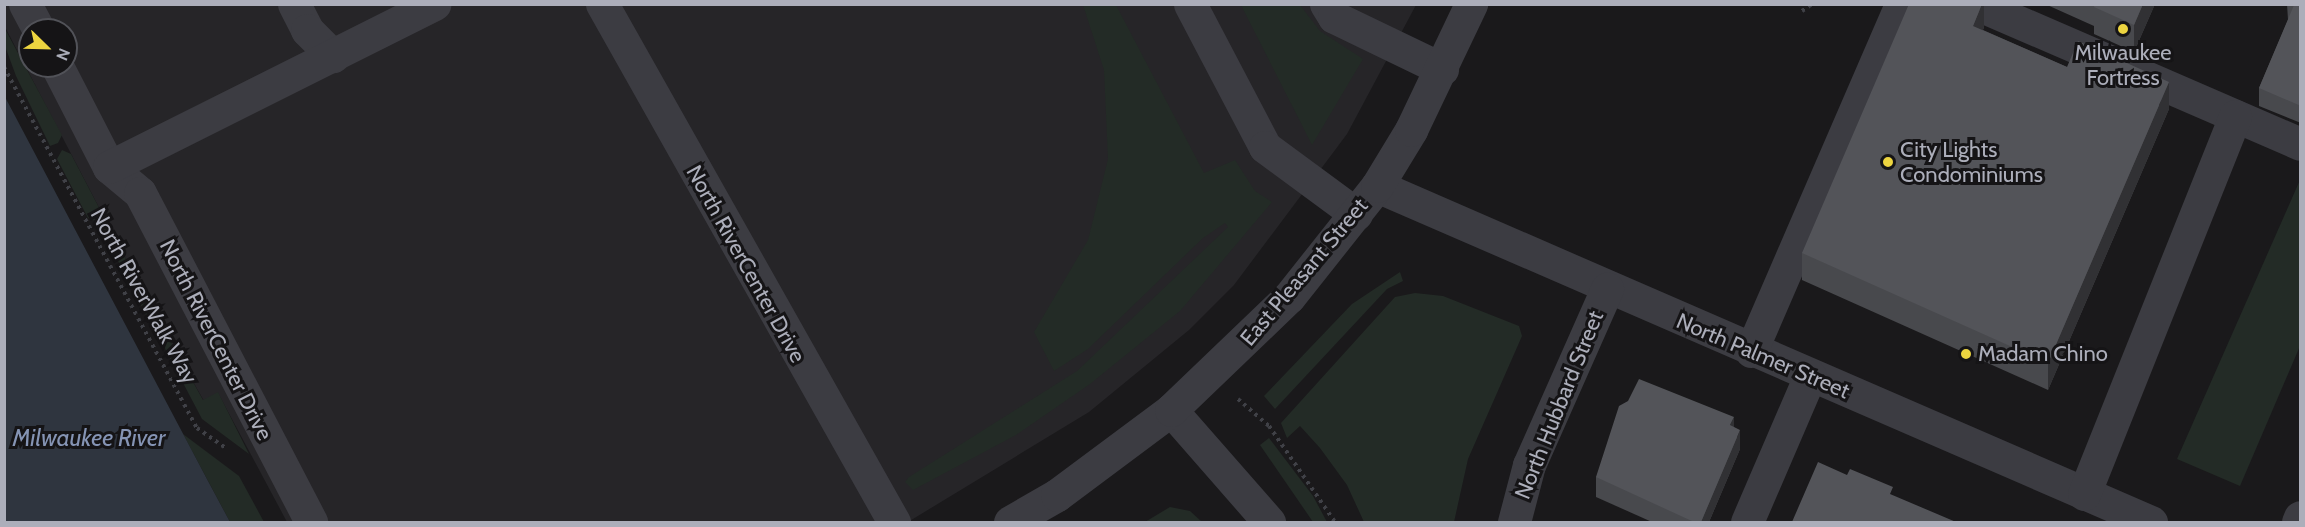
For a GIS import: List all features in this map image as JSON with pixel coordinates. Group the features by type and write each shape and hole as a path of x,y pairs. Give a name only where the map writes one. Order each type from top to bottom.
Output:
{"street":[{"path":"25,4 33,18"},
{"path":"294,4 307,30 333,56"},
{"path":"109,167 435,4"},
{"name":"North RiverCenter Drive","path":"602,4 894,522"},
{"path":"1190,4 1265,147 1356,214"},
{"path":"1326,4 1335,17 1442,69"},
{"name":"East Pleasant Street","path":"1010,522 1057,495 1171,410 1289,297 1377,186 1442,69 1471,4"},
{"path":"1750,351 1901,4"},
{"path":"1977,4 2301,144"},
{"name":"North RiverCenter Drive","path":"63,78 109,167 140,193 311,522"},
{"path":"2084,494 2235,116"},
{"name":"North Palmer Street","path":"1377,186 1607,289 2151,522"},
{"name":"North Hubbard Street","path":"1514,522 1529,465 1607,289"},
{"path":"1747,522 1810,376"},
{"path":"1171,410 1269,522"},
{"path":"2298,522 2301,517"}],"path":[{"path":"1802,11 1812,4"},
{"name":"North RiverWalk Way","path":"4,67 197,428 234,453"},
{"path":"1254,413 1306,474 1335,522"}],"shaded area":[{"path":"4,5 1416,5 1347,134 1234,285 1189,330 1089,412 908,522 287,522 218,393 204,401 154,313 32,78 78,78 78,18 18,18 18,52 5,27"},
{"path":"1083,5 1116,5 1204,173 1235,160 1255,191 1272,202 1180,311 1090,384 1016,435 913,490 905,482 909,477 1077,371 1228,227 1225,223 1203,238 1088,349 1054,371 1034,332 1088,240 1108,159 1104,70"},
{"path":"1241,5 1300,5 1320,31 1363,59 1312,145"},
{"path":"4,27 18,53 18,78 31,78 62,135 58,143 50,146 16,76 5,46"},
{"path":"62,150 71,154 154,313 147,317 98,222 88,218 57,159"},
{"path":"2300,180 2300,346 2240,486 2177,459"},
{"path":"1400,272 1403,281 1387,289 1275,409 1264,396 1352,304"},
{"path":"1415,293 1443,296 1519,326 1522,336 1468,459 1454,522 1364,522 1347,485 1320,448 1300,426 1287,438 1281,423 1395,297"},
{"path":"168,337 203,400 218,392 249,454 202,419 161,341"},
{"path":"183,434 239,476 264,522 230,522"},
{"path":"1269,438 1313,496 1327,522 1313,522 1260,445"},
{"path":"1170,507 1190,511 1202,522 1145,522"}],"water":[{"name":"Milwaukee River","path":"5,97 208,481 230,522 5,522"}],"building":[{"path":"1909,4 1982,4 1973,26 2067,67 2078,41 2169,82 2048,363 1802,253"},
{"path":"2095,4 2143,4 2134,25 2094,7"},
{"path":"2292,4 2301,4 2301,106 2259,88 2294,5"},
{"path":"1639,379 1734,417 1730,425 1740,430 1701,522 1694,522 1596,477 1619,406 1628,401"},
{"path":"1818,462 1847,475 1850,469 1893,487 1890,494 1956,522 1792,522"}],"place":[{"name":"Milwaukee Fortress","path":"2123,29"},
{"name":"City Lights Condominiums","path":"1888,162"},
{"name":"Madam Chino","path":"1966,354"}]}
